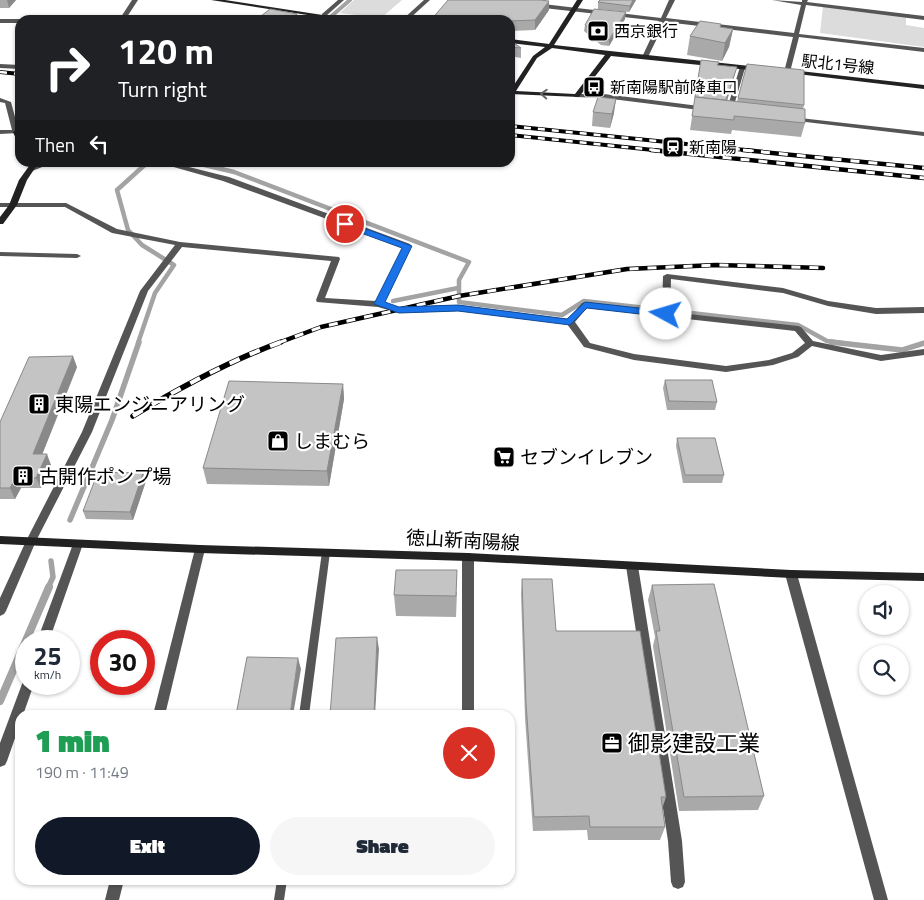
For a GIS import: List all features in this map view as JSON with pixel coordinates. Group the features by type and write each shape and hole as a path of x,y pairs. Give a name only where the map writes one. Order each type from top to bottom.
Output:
{"street":[{"path":"125,15 135,0"},
{"path":"214,0 324,15 341,0"},
{"path":"410,15 427,0"},
{"path":"515,87 535,57 550,47 580,0"},
{"path":"645,57 672,0"},
{"path":"775,0 805,2 924,18"},
{"path":"786,72 794,36 805,2"},
{"path":"532,5 924,50"},
{"path":"0,21 15,21"},
{"path":"515,42 609,54 769,70"},
{"path":"577,96 609,54"},
{"path":"0,66 15,67"},
{"path":"729,112 742,68"},
{"name":"駅北1号線","path":"778,71 924,87"},
{"path":"515,93 604,96 739,114"},
{"path":"0,100 8,102 15,128"},
{"path":"788,119 924,134"},
{"path":"0,132 15,132"},
{"path":"0,222 13,205 23,180 31,167"},
{"path":"179,167 226,179 407,246 379,304"},
{"path":"0,205 66,205 115,231 180,244 336,259 320,300 379,304 399,310 458,308 570,322 587,346 634,357 726,369 770,363 794,355 810,343"},
{"path":"0,611 31,541 87,432 144,291 180,244"},
{"path":"0,254 77,256"},
{"path":"666,314 667,276 783,291 828,303 876,311 924,310"},
{"path":"570,322 585,305 798,329 810,343 881,358 924,352"},
{"name":"徳山新南陽線","path":"0,540 200,549 468,557 791,574 924,577"},
{"path":"47,630 78,544"},
{"path":"159,710 200,549"},
{"path":"468,557 468,710"},
{"path":"632,566 675,841 678,882"},
{"path":"791,574 881,900"},
{"path":"19,710 24,695"},
{"path":"0,761 15,720"},
{"path":"112,900 116,885"}],"lane":[{"path":"305,710 326,552"},
{"path":"279,900 281,885"}],"shaded area":[{"path":"354,0 402,0 384,15 340,13"},
{"path":"823,6 906,17 906,25 924,28 924,47 820,33"}],"building":[{"path":"448,0 549,1 535,20 515,21 515,15 435,15"},
{"path":"600,0 633,0 630,6 598,2"},
{"path":"270,9 297,14 296,15 262,15"},
{"path":"594,9 626,12 609,40 602,39 585,25"},
{"path":"700,21 721,24 720,27 733,29 725,43 690,36"},
{"path":"701,60 719,62 717,65 737,67 726,100 695,97"},
{"path":"747,64 804,70 804,105 738,98"},
{"path":"598,97 616,99 612,114 593,112"},
{"path":"695,97 805,109 805,123 734,116 734,120 692,116"},
{"path":"73,356 33,454 47,454 36,478 16,477 10,488 0,488 0,422 29,357"},
{"path":"665,380 712,380 717,402 669,401"},
{"name":"しまむら","path":"229,381 343,384 327,471 203,468"},
{"path":"677,438 715,438 724,475 685,475"},
{"path":"98,472 143,473 130,512 83,511"},
{"path":"396,570 457,570 456,596 394,595"},
{"path":"522,579 552,579 556,631 640,631 666,797 661,797 665,827 590,827 589,816 534,817 526,703"},
{"path":"714,584 764,796 684,797 656,631 660,631 652,585"},
{"path":"377,637 374,710 330,710 336,638"},
{"path":"247,657 298,658 291,710 237,710"}],"waterway":[{"path":"333,15 350,0"},
{"path":"138,343 155,293 174,265 142,245 128,230 117,190 142,167"},
{"path":"213,167 234,172 469,262 459,280 459,302 562,315 584,301 798,325 827,341 842,343"},
{"path":"393,301 458,288"},
{"path":"70,520 112,420 139,342"},
{"path":"831,342 902,350 924,343"},
{"path":"48,588 53,577 51,561"},
{"path":"0,701 49,587"}],"railway":[{"path":"0,72 15,74"},
{"path":"515,127 755,151"},
{"path":"515,136 663,151"},
{"path":"651,150 924,178"},
{"path":"743,150 924,168"},
{"path":"278,343 321,327 459,296 627,269 716,265 823,268"},
{"path":"133,416 206,375 281,342"}],"place":[{"name":"西京銀行","path":"598,31"},
{"name":"新南陽駅前降車口","path":"594,87"},
{"name":"新南陽","path":"673,147"},
{"name":"東陽エンジニアリング","path":"39,404"},
{"name":"しまむら","path":"278,441"},
{"name":"セブンイレブン","path":"504,457"},
{"name":"古開作ポンプ場","path":"23,476"},
{"name":"御影建設工業","path":"612,743"}],"route":[{"path":"345,224 407,246 379,304 399,310 458,308 570,322 585,305 666,314"}]}
